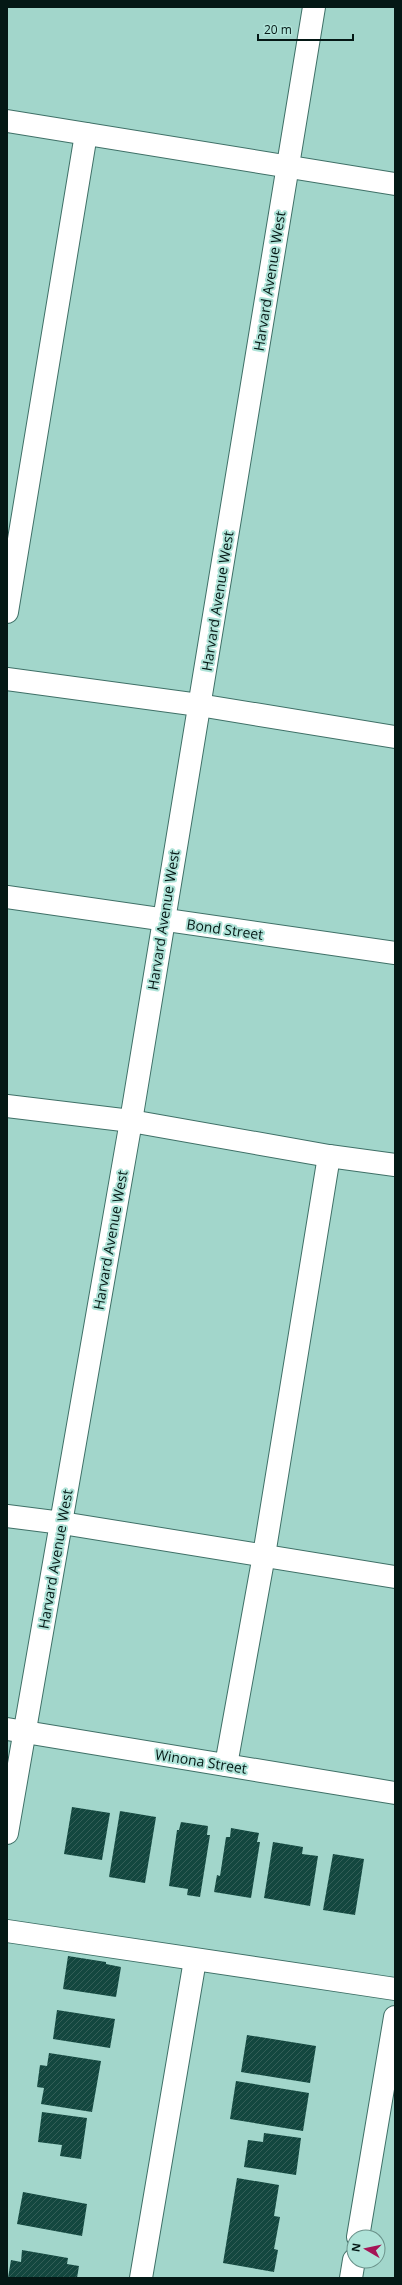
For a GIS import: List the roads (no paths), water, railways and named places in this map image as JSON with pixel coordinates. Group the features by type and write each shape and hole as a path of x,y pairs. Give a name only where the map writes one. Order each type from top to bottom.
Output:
{"street":[{"name":"Harvard Avenue West","path":"7,1833 15,1730 62,1523 131,1121 314,7"},
{"path":"7,121 395,184"},
{"path":"7,612 86,134"},
{"path":"7,679 199,705 395,737"},
{"name":"Bond Street","path":"7,897 395,953"},
{"path":"7,1106 131,1121 329,1156 395,1165"},
{"path":"226,1765 264,1555 329,1156"},
{"path":"7,1516 62,1523 395,1576"},
{"name":"Winona Street","path":"15,1730 395,1793"},
{"path":"7,1931 395,1989"},
{"path":"141,2278 195,1960"},
{"path":"359,2229 395,2017"}]}
